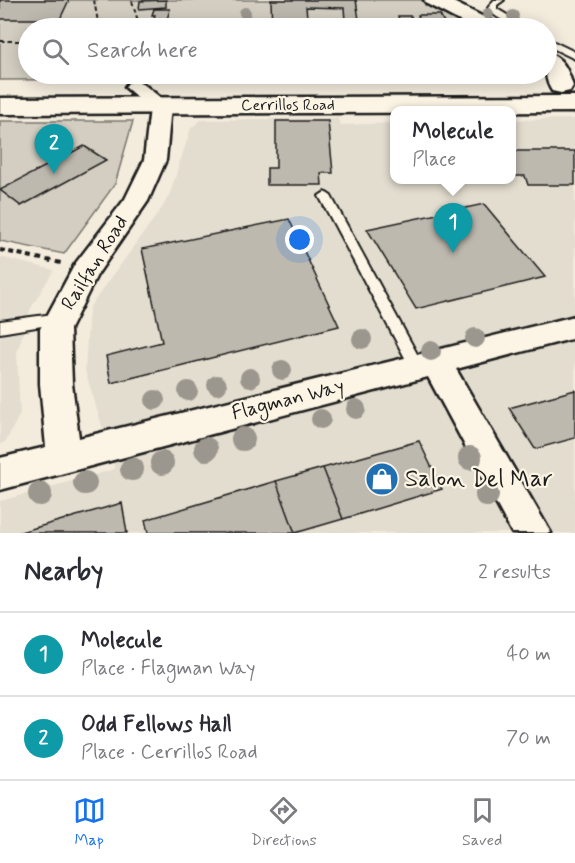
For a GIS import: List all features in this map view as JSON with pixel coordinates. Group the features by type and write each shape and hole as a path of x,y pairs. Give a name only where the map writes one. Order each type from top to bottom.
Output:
{"main road":[{"path":"434,0 469,18"},
{"path":"557,71 570,91"},
{"name":"Cerrillos Road","path":"0,87 570,91"},
{"name":"Cerrillos Road","path":"0,106 161,106 570,91"}],"street":[{"path":"135,87 161,106"},
{"name":"Railfan Road","path":"64,457 56,384 55,329 85,272 136,201 155,160 161,106"},
{"name":"Flagman Way","path":"0,474 575,327"},
{"path":"427,365 532,533"}],"lane":[{"path":"500,0 492,8 507,18"},
{"path":"557,47 575,56"},
{"path":"325,196 427,365"},
{"path":"0,327 61,318"}],"path":[{"path":"94,0 97,18"},
{"path":"132,1 137,18"},
{"path":"0,41 18,41"},
{"path":"0,250 67,264 85,272"}],"shaded area":[{"path":"0,0 422,0 455,18 18,18 18,80 0,80"},
{"path":"337,118 341,125 390,123 390,184 516,184 516,120 575,119 575,533 0,533 0,501 115,469 85,370 89,308 164,205 191,128 201,120"},
{"path":"0,121 133,121 115,184 64,254 0,241"},
{"path":"0,257 54,270 31,308 17,353 20,414 6,441 0,445"}],"building":[{"path":"0,0 69,0 60,18 0,19"},
{"path":"166,0 166,7 139,9 140,1"},
{"path":"271,0 356,0 359,18 345,18 344,8 306,7 307,18 272,18"},
{"path":"154,9 170,9 168,18 154,18 155,15 152,15"},
{"path":"418,15 440,15 442,18 419,18"},
{"path":"398,16 411,16 412,18 398,18"},
{"path":"276,121 328,121 333,173 321,173 322,185 267,185 267,168 276,168"},
{"path":"84,146 106,160 21,206 0,190"},
{"path":"516,151 575,151 575,185 528,185 525,176 516,176"},
{"path":"484,204 545,277 416,309 367,229"},
{"path":"289,219 339,326 111,383 106,356 162,342 142,249"},
{"path":"575,390 575,438 535,449 509,408"},
{"name":"Salon Del Mar","path":"419,441 442,489 343,519 323,468"},
{"path":"323,468 343,519 295,533 276,481"},
{"path":"276,481 295,533 148,533 145,520"},
{"path":"122,503 127,533 17,533"}],"place":[{"name":"Odd Fellows Hall","path":"54,174"},
{"name":"Molecule","path":"453,253"},
{"name":"Salon Del Mar","path":"382,479"}]}
